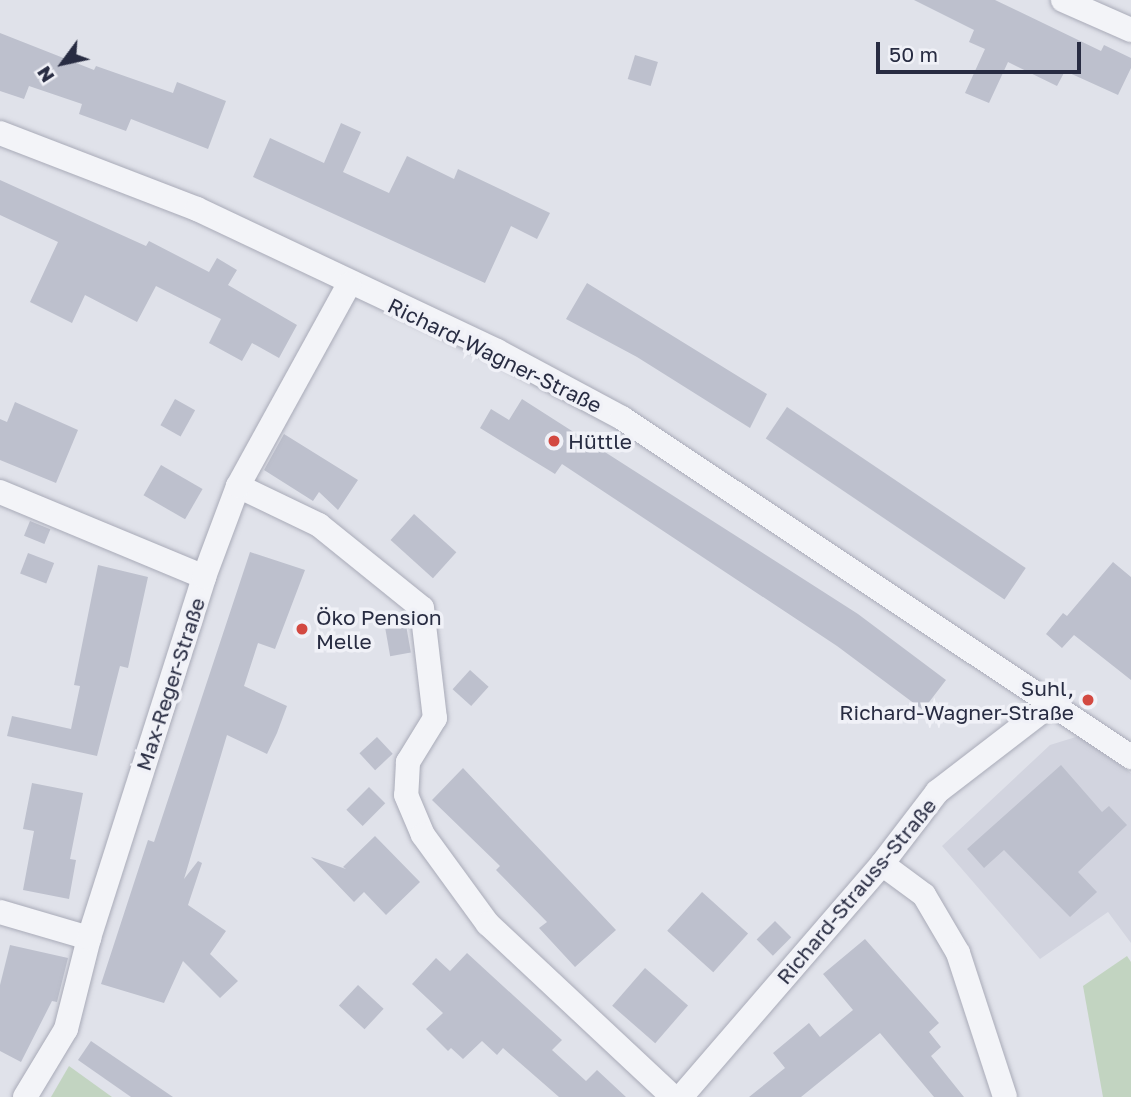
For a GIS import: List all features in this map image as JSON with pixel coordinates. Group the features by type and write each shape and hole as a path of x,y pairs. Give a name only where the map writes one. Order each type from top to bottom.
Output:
{"street":[{"path":"1063,0 1131,30"},
{"name":"Richard-Wagner-Straße","path":"0,133 197,209 349,284 497,351 622,418 1131,757"},
{"name":"Max-Reger-Straße","path":"25,1097 66,1029 89,938 204,577 238,486 349,284"},
{"path":"238,486 318,525 422,608 435,718 408,762 406,796 424,835 488,924 673,1097"},
{"path":"0,492 204,577"},
{"name":"Richard-Strauss-Straße","path":"681,1097 883,864 937,792 1050,705"},
{"path":"883,864 924,895 958,953 1005,1097"},
{"path":"0,912 89,938"}],"shaded area":[{"path":"1079,736 1131,773 1131,943 1108,912 1040,959 942,846 1050,745"}],"green space":[{"path":"1127,956 1131,962 1131,1097 1103,1097 1083,986"},
{"path":"69,1066 112,1097 51,1097"}],"building":[{"path":"914,0 995,0 1101,51 1104,45 1131,58 1131,68 1118,95 1065,71 1057,86 1008,62 989,103 965,93 985,49 969,42 974,30"},
{"path":"0,33 94,70 96,66 173,93 177,82 226,101 208,149 131,119 126,131 79,114 82,104 29,86 24,99 0,91"},
{"path":"635,55 658,62 651,86 628,79"},
{"path":"341,123 361,132 343,172 389,193 407,156 454,179 458,169 550,213 537,239 511,226 485,283 253,177 270,138 324,163"},
{"path":"0,180 146,246 149,241 209,272 217,258 237,270 228,285 297,325 279,358 252,343 242,361 209,343 221,319 156,286 137,322 85,295 72,323 30,302 58,242 0,215"},
{"path":"587,283 767,394 750,428 637,357 566,319"},
{"path":"175,399 195,410 181,436 160,425"},
{"path":"522,399 858,614 946,680 923,710 837,646 562,464 555,474 480,428 491,409 509,420"},
{"path":"15,402 78,430 56,483 0,460 0,419 7,422"},
{"path":"787,407 1026,568 1005,600 766,439"},
{"path":"284,434 358,480 338,510 319,492 313,501 264,470"},
{"path":"161,465 203,489 185,519 144,495"},
{"path":"414,514 456,552 433,578 391,540"},
{"path":"30,521 50,529 44,544 24,536"},
{"path":"250,552 305,570 275,649 258,643 244,686 287,706 267,754 227,735 184,879 198,861 202,863 188,905 226,931 210,954 238,981 220,998 183,961 164,1003 101,984 148,840 154,842"},
{"path":"28,553 54,563 46,584 20,574"},
{"path":"1113,562 1131,577 1131,680 1074,635 1062,648 1046,634 1063,613 1067,616"},
{"path":"98,565 148,577 128,668 120,666 97,756 7,736 12,716 71,729 80,686 74,685"},
{"path":"406,625 411,653 390,656 385,629"},
{"path":"470,670 489,687 471,706 453,689"},
{"path":"377,737 393,754 375,770 359,753"},
{"path":"1061,765 1102,812 1109,806 1127,825 1078,872 1097,892 1070,917 1004,850 984,868 967,849"},
{"path":"463,768 616,930 575,967 539,928 547,922 496,870 500,866 432,800"},
{"path":"32,783 83,793 70,859 76,860 69,899 23,890 34,831 23,829"},
{"path":"369,787 385,803 363,826 346,810"},
{"path":"375,836 420,882 386,915 364,892 354,902 311,857 346,869 343,867"},
{"path":"702,892 748,933 713,972 667,931"},
{"path":"775,921 791,937 773,956 757,939"},
{"path":"865,939 939,1023 929,1032 941,1047 931,1056 964,1097 934,1097 880,1033 801,1097 749,1097 785,1068 773,1053 809,1023 820,1037 853,1010 823,974"},
{"path":"10,945 68,958 57,1002 52,1001 21,1062 0,1051 0,985"},
{"path":"467,953 562,1040 552,1050 586,1081 597,1070 626,1097 559,1097 503,1048 497,1055 482,1041 463,1059 451,1048 448,1051 426,1029 443,1013 412,984 436,958 450,971"},
{"path":"645,968 688,1005 655,1043 612,1006"},
{"path":"358,985 384,1009 365,1029 339,1005"},
{"path":"91,1041 173,1097 131,1097 78,1060"}],"place":[{"name":"Hüttle","path":"554,441"},
{"name":"Öko Pension Melle","path":"302,629"},
{"name":"Suhl, Richard-Wagner-Straße","path":"1088,700"}]}
